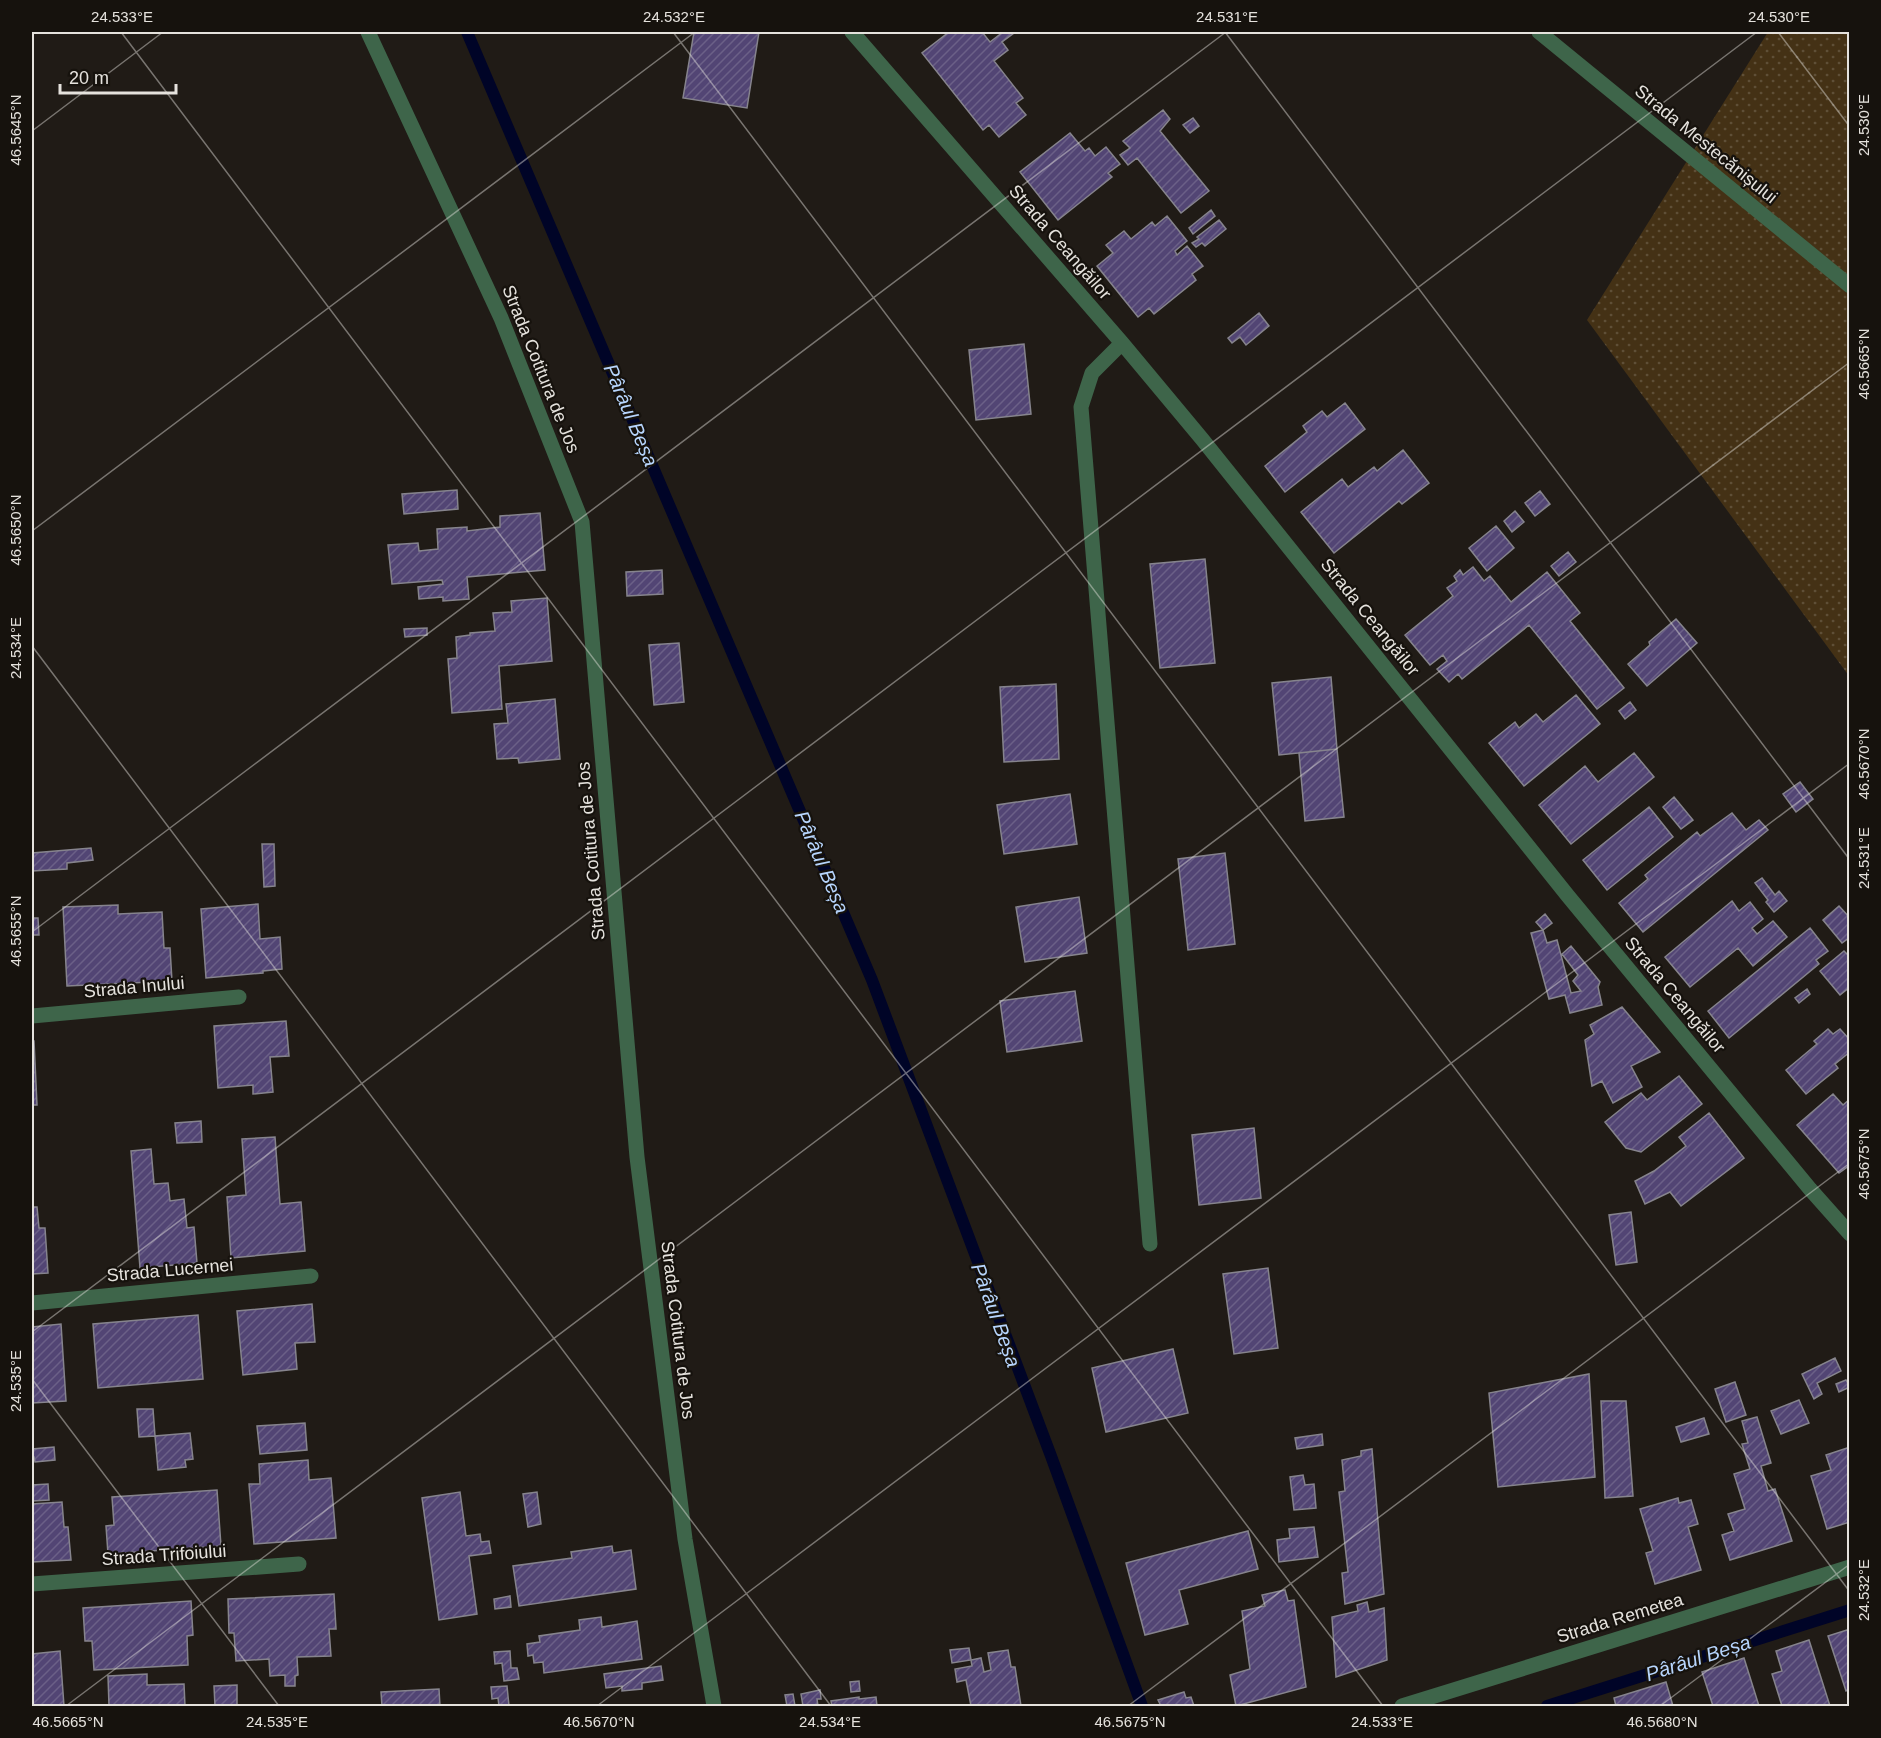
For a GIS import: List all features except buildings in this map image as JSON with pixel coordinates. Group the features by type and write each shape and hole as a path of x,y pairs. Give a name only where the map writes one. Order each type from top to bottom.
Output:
{"street":[{"name":"Strada Cotitura de Jos","path":"368,32 501,318 582,522 637,1157 685,1539 714,1707"},
{"name":"Strada Ceangăilor","path":"852,32 1210,448 1568,896 1850,1234"},
{"name":"Strada Mestecănișului","path":"1539,32 1850,286"},
{"path":"1122,343 1092,373 1081,407 1150,1244"},
{"name":"Strada Inului","path":"32,1016 239,997"},
{"name":"Strada Lucernei","path":"32,1303 311,1276"},
{"name":"Strada Trifoiului","path":"32,1584 299,1564"},
{"name":"Strada Remetea","path":"1402,1707 1850,1568"}],"shaded area":[{"path":"1768,32 1849,32 1849,676 1587,320"}],"waterway":[{"name":"Pârâul Beșa","path":"467,32 872,980 1051,1456 1142,1706"},
{"name":"Pârâul Beșa","path":"1547,1706 1850,1610"}]}
